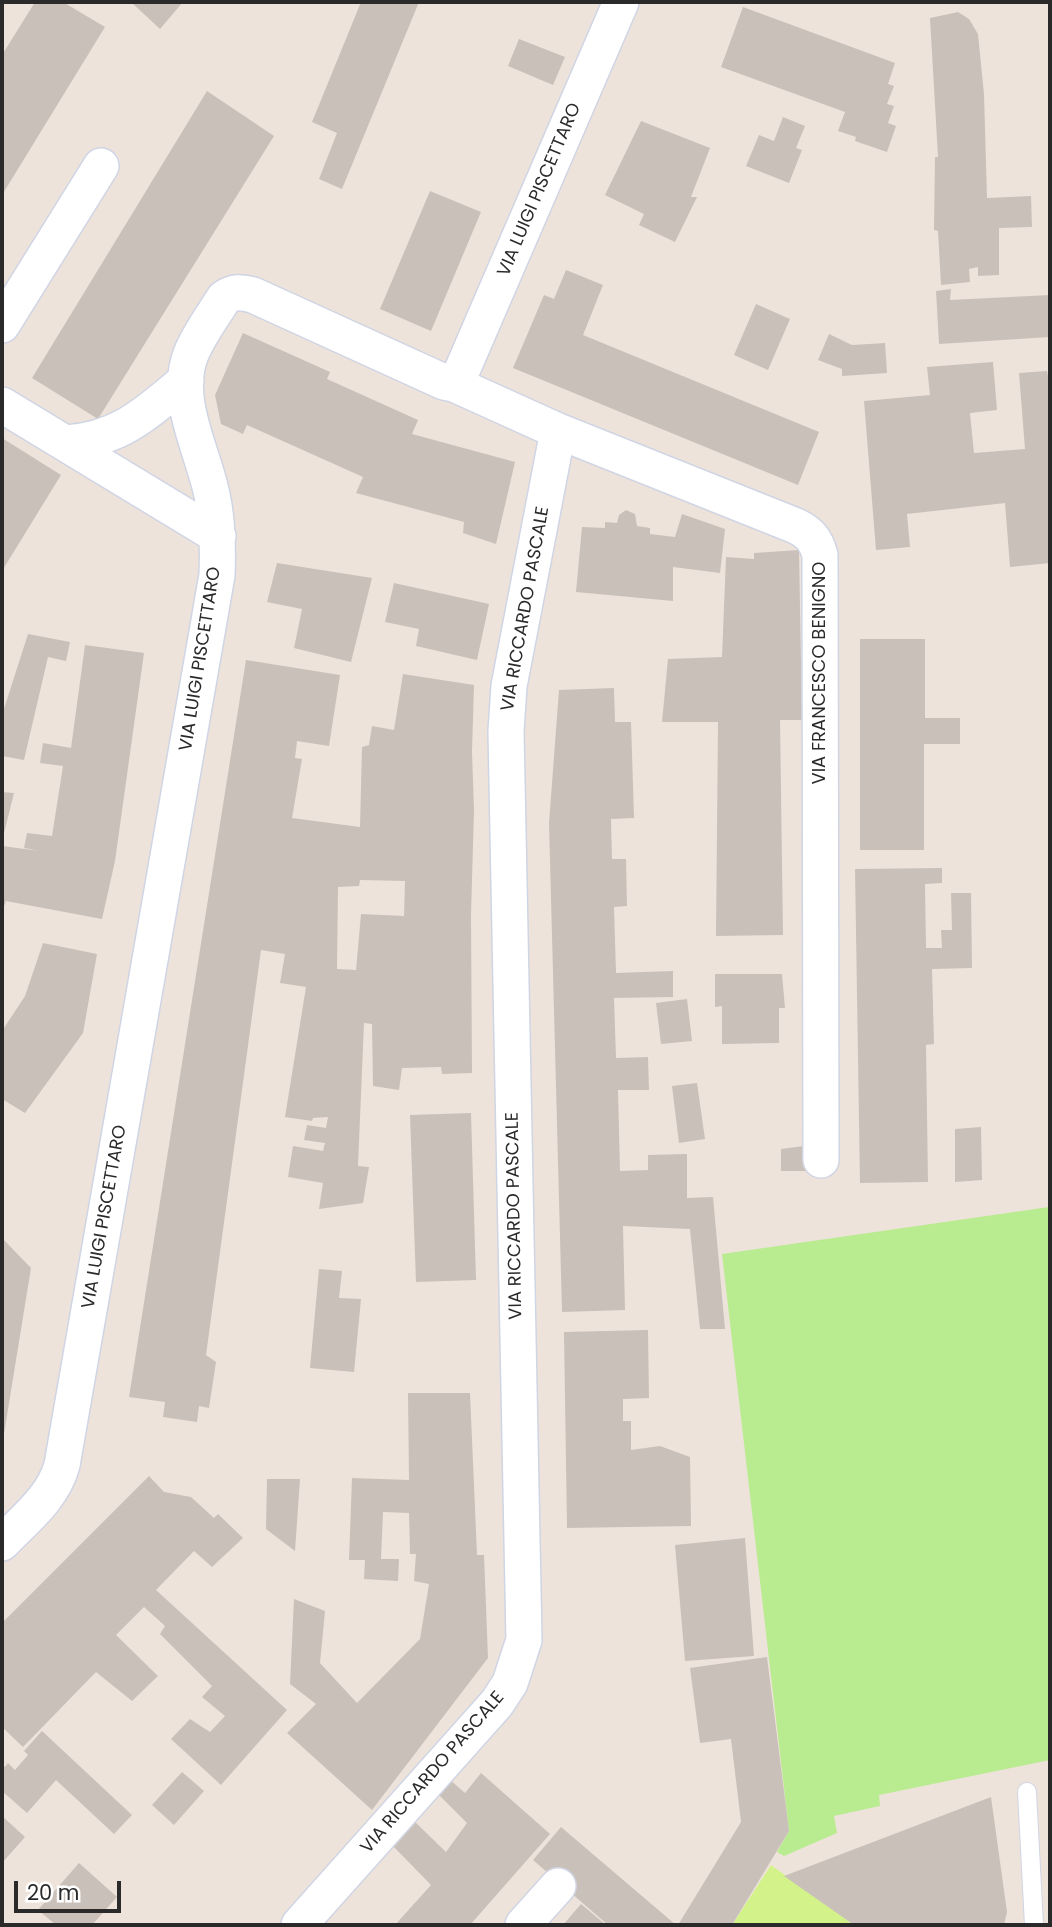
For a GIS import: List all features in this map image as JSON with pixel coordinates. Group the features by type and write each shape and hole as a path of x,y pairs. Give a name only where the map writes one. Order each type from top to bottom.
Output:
{"street":[{"name":"VIA LUIGI PISCETTARO","path":"2,1543 50,1493 62,1465 215,589 218,536 213,496 188,411 186,380 191,354 224,298 233,292 253,295 444,382 454,384 459,378 621,2"},
{"path":"2,325 101,166"},
{"path":"65,443 88,442 132,424 186,380"},
{"name":"VIA FRANCESCO BENIGNO","path":"454,384 558,430 796,526 812,535 818,546 821,1160"},
{"path":"2,405 218,536"},
{"name":"VIA RICCARDO PASCALE","path":"299,1925 497,1703 510,1683 524,1640 506,731 509,686 558,430"},
{"path":"523,1925 558,1886"}],"lane":[{"path":"1027,1792 1034,1925"}],"green space":[{"path":"1049,1207 1050,1760 879,1795 880,1806 834,1816 837,1833 784,1856 777,1852 789,1831 722,1254"},
{"path":"771,1865 854,1925 732,1925"}],"building":[{"path":"35,2 63,2 105,27 2,195 2,55"},
{"path":"131,2 183,2 160,29"},
{"path":"361,2 419,2 342,189 319,179 337,133 312,122"},
{"path":"743,7 895,63 888,84 894,86 887,104 894,106 888,123 896,126 887,152 855,141 856,137 838,131 845,112 721,67"},
{"path":"958,12 969,19 978,34 984,94 987,198 1031,196 1032,227 999,228 999,275 978,276 978,267 969,269 970,282 941,285 938,231 934,230 935,157 938,157 930,18"},
{"path":"519,39 565,57 553,85 508,66"},
{"path":"207,91 274,136 98,419 32,378"},
{"path":"783,117 805,126 796,148 802,150 789,183 746,166 759,135 774,141"},
{"path":"641,121 710,148 691,197 697,197 675,242 639,225 644,214 605,195"},
{"path":"430,191 481,212 431,331 380,309"},
{"path":"566,270 603,285 583,335 819,432 798,485 513,368 544,295 554,299"},
{"path":"951,289 950,300 1050,295 1050,337 939,344 936,291"},
{"path":"756,304 790,319 768,370 734,355"},
{"path":"243,333 330,372 327,379 418,420 412,434 515,462 496,544 463,533 464,522 356,493 363,477 247,425 243,434 221,424 215,395"},
{"path":"829,334 852,345 885,343 887,373 842,376 842,369 818,360"},
{"path":"993,362 997,410 970,413 974,453 1025,449 1019,373 1047,371 1050,386 1050,563 1010,567 1005,503 907,514 910,547 876,550 864,401 930,395 927,367"},
{"path":"2,438 61,475 2,571"},
{"path":"626,510 635,514 637,526 650,528 650,534 675,537 682,514 725,529 720,573 673,567 673,601 576,592 582,527 605,528 605,522 617,523 619,515"},
{"path":"799,550 802,720 780,720 783,935 716,936 718,722 662,722 668,659 722,657 726,557 754,559 754,553"},
{"path":"277,563 372,578 351,662 294,648 302,609 267,602"},
{"path":"394,583 489,604 477,660 416,646 419,629 385,622"},
{"path":"28,634 70,642 66,661 48,657 24,760 2,756 2,715"},
{"path":"860,639 925,639 925,718 960,718 960,744 924,744 924,850 860,850"},
{"path":"85,645 144,653 115,861 102,919 6,901 2,912 2,846 40,851 24,848 27,833 52,836 63,766 40,763 43,743 71,748"},
{"path":"246,660 340,675 329,746 297,741 295,758 302,759 292,818 360,827 362,747 369,745 372,726 394,730 403,674 474,685 472,1073 442,1074 441,1067 402,1068 399,1090 373,1086 372,1024 364,1023 358,1166 369,1167 363,1203 319,1209 323,1183 288,1177 293,1146 323,1151 325,1143 304,1140 307,1125 326,1128 328,1117 313,1118 312,1121 285,1117 306,987 280,983 285,954 261,950 206,1355 216,1362 209,1408 199,1406 197,1422 163,1417 165,1402 129,1397","holes":["360,880 405,881 404,916 361,914 356,970 337,969 338,887 359,886"]},
{"path":"614,688 615,722 631,722 634,818 611,819 612,859 626,859 627,906 614,907 616,973 673,971 673,997 614,998 616,1058 648,1057 649,1090 618,1090 620,1171 648,1170 648,1155 687,1154 687,1198 713,1197 725,1329 700,1329 690,1229 623,1226 625,1310 562,1312 549,823 559,690"},
{"path":"2,792 14,793 3,837 2,837"},
{"path":"942,868 942,883 925,884 926,948 942,948 941,930 952,930 951,893 971,893 972,968 932,969 934,1044 926,1045 928,1182 860,1183 855,869"},
{"path":"43,943 97,954 83,1033 25,1113 2,1099 2,1031 25,996"},
{"path":"715,974 782,974 785,1008 779,1008 779,1043 722,1044 722,1006 715,1007"},
{"path":"687,999 692,1041 661,1044 656,1003"},
{"path":"697,1083 705,1139 679,1143 672,1086"},
{"path":"471,1113 476,1280 416,1282 410,1115"},
{"path":"981,1127 982,1180 955,1182 955,1129"},
{"path":"812,1145 810,1171 781,1171 781,1149"},
{"path":"2,1238 31,1268 3,1440 2,1440"},
{"path":"319,1269 342,1271 339,1298 361,1299 354,1372 310,1368"},
{"path":"648,1330 649,1398 623,1399 623,1421 631,1421 631,1450 660,1446 690,1457 691,1526 567,1528 564,1332"},
{"path":"408,1393 470,1393 477,1555 484,1555 488,1658 372,1810 287,1733 316,1704 290,1684 294,1599 325,1611 320,1663 357,1703 420,1639 429,1584 414,1581 416,1554 410,1554 409,1513 383,1512 381,1559 399,1559 398,1581 364,1579 365,1560 349,1560 352,1478 409,1480"},
{"path":"149,1476 164,1492 191,1497 214,1518 218,1514 243,1538 212,1567 194,1551 156,1590 287,1710 221,1785 171,1739 190,1719 210,1732 225,1716 202,1697 212,1686 160,1634 165,1626 144,1607 116,1635 158,1676 132,1701 96,1672 23,1747 2,1727 2,1623"},
{"path":"267,1479 300,1479 295,1551 266,1529"},
{"path":"745,1538 754,1656 685,1661 675,1545"},
{"path":"767,1657 789,1831 732,1925 678,1925 741,1822 731,1739 700,1743 690,1668"},
{"path":"42,1731 132,1815 114,1834 56,1780 27,1813 2,1791 2,1765 5,1767 8,1763 15,1770 28,1755 24,1751"},
{"path":"182,1772 204,1791 174,1825 152,1805"},
{"path":"481,1773 550,1834 470,1925 395,1925 431,1885 392,1845 413,1820 446,1852 467,1823 438,1794 449,1779 465,1793"},
{"path":"991,1797 1007,1912 1004,1925 854,1925 784,1876"},
{"path":"2,1816 25,1837 2,1863"},
{"path":"561,1827 676,1925 608,1925 533,1860"},
{"path":"79,1863 117,1897 92,1925 56,1925 38,1910"},
{"path":"581,1904 606,1925 563,1925"}]}
